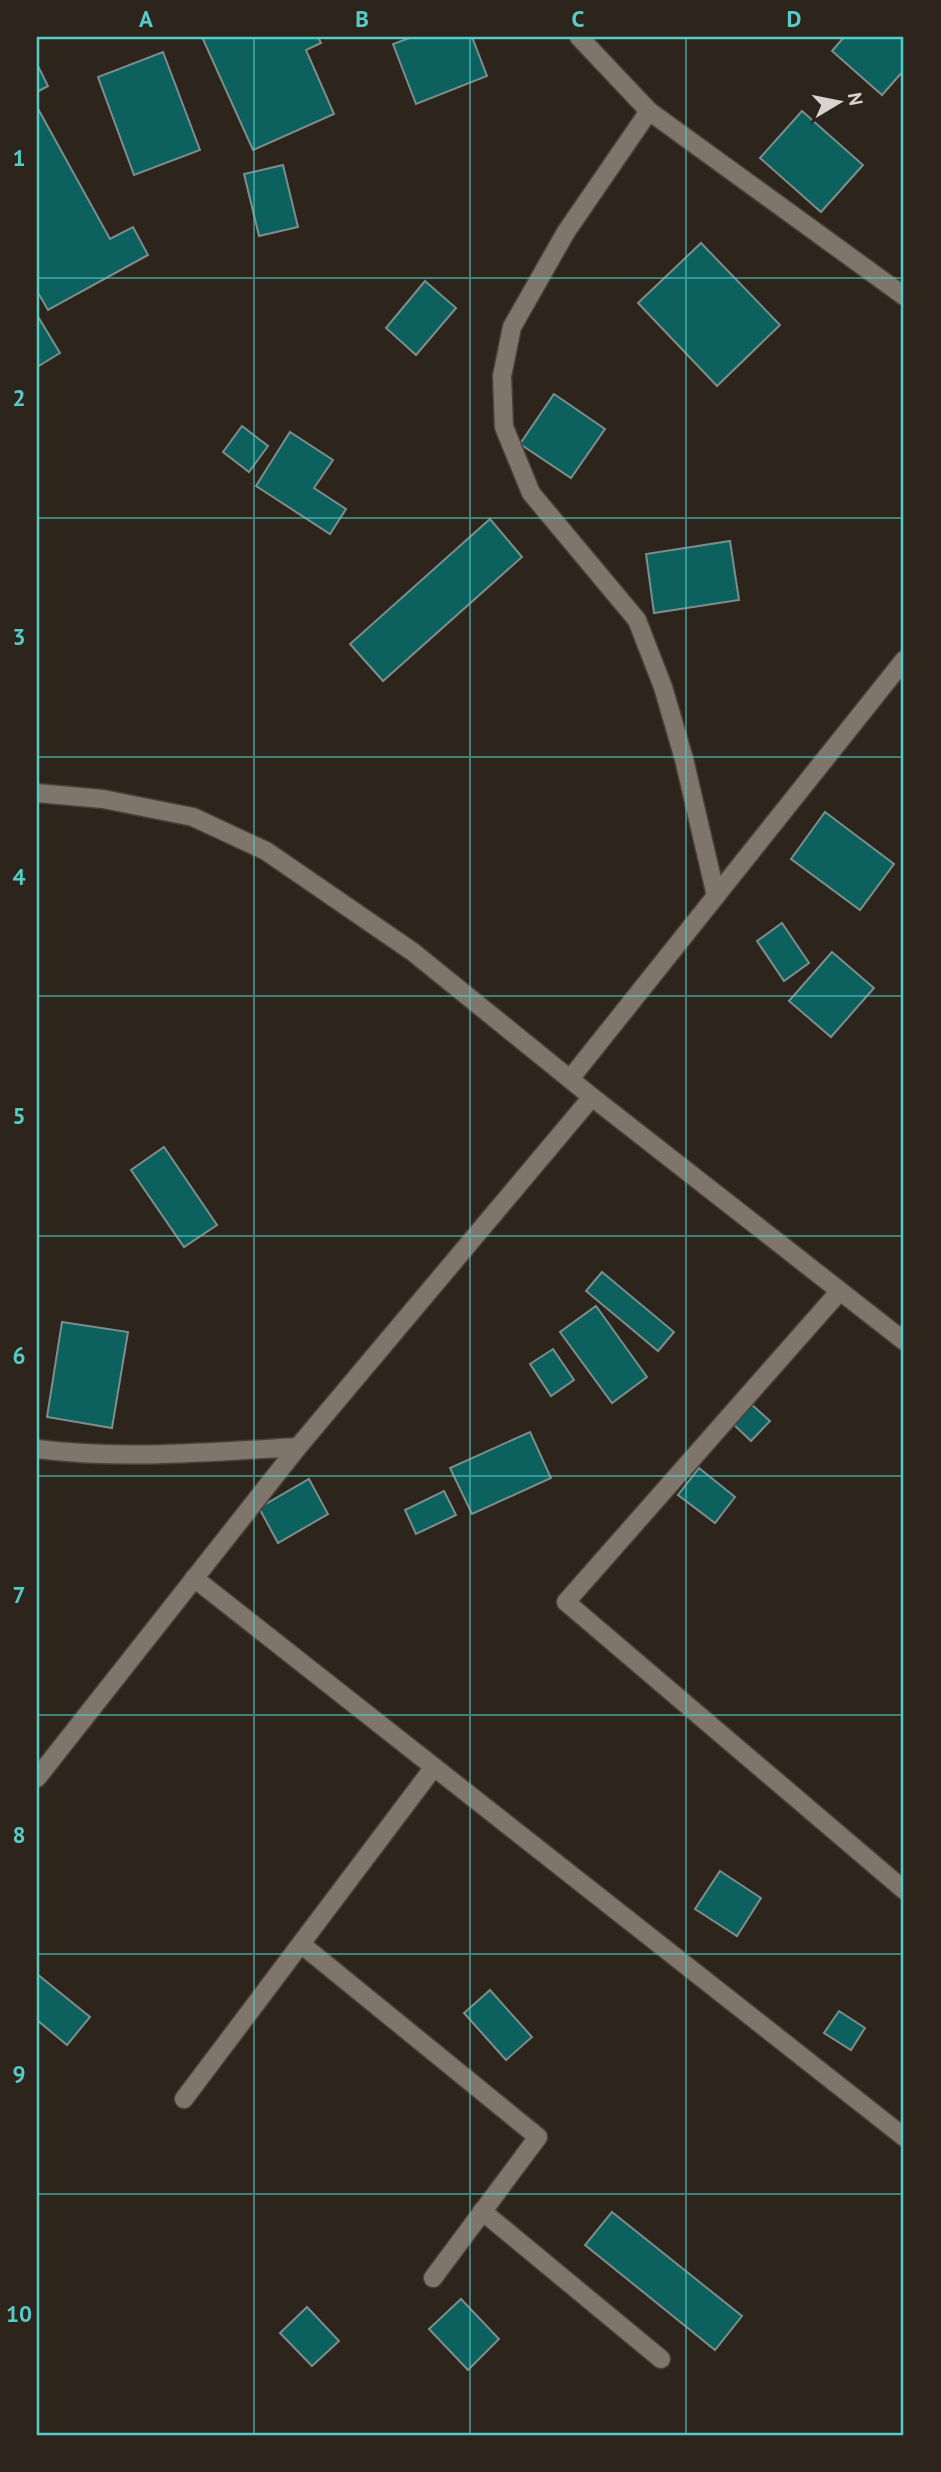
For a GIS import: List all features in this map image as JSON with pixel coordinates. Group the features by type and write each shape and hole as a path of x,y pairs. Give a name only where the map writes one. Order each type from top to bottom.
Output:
{"street":[{"path":"579,37 649,111 904,296"},
{"path":"649,111 566,232 512,327 502,376 504,427 531,493 637,620 663,687 684,759 716,896"},
{"path":"570,1079 904,660"},
{"path":"37,793 103,799 193,817 266,851 413,952 592,1097 904,1341"},
{"path":"37,1778 298,1447 592,1097"},
{"path":"839,1292 566,1602 904,1889"},
{"path":"37,1449 82,1455 298,1447"},
{"path":"194,1578 904,2137"},
{"path":"184,2099 434,1767"},
{"path":"301,1944 538,2137 433,2278"},
{"path":"482,2211 661,2359"}],"building":[{"path":"202,37 318,37 321,43 306,50 334,114 253,150"},
{"path":"412,37 472,37 487,76 416,104 393,44"},
{"path":"844,37 904,37 904,70 882,95 832,51"},
{"path":"163,52 200,150 134,175 98,77"},
{"path":"37,64 48,86 37,92"},
{"path":"37,107 110,239 133,227 148,255 48,310 37,291"},
{"path":"802,111 863,165 821,212 760,158"},
{"path":"283,165 298,227 259,236 244,174"},
{"path":"701,243 780,325 717,386 638,303"},
{"path":"425,281 456,308 416,355 386,328"},
{"path":"37,315 60,353 37,367"},
{"path":"554,394 605,429 571,478 520,444"},
{"path":"242,426 268,446 249,472 223,452"},
{"path":"290,432 333,460 314,488 346,509 330,534 256,486"},
{"path":"490,519 522,557 383,681 350,644"},
{"path":"730,541 739,600 654,613 646,554"},
{"path":"825,812 894,864 860,910 791,859"},
{"path":"782,923 809,963 784,981 757,941"},
{"path":"832,952 874,988 831,1037 789,1001"},
{"path":"164,1147 217,1225 184,1247 131,1170"},
{"path":"602,1272 674,1332 658,1351 586,1291"},
{"path":"596,1306 647,1377 612,1403 560,1332"},
{"path":"62,1322 128,1332 112,1428 47,1417"},
{"path":"553,1349 574,1380 551,1396 530,1364"},
{"path":"750,1403 770,1421 751,1441 732,1423"},
{"path":"530,1432 551,1478 472,1514 450,1468"},
{"path":"699,1468 735,1497 715,1523 678,1495"},
{"path":"309,1479 328,1514 278,1543 259,1508"},
{"path":"444,1491 456,1515 416,1534 405,1510"},
{"path":"720,1871 761,1898 737,1936 695,1909"},
{"path":"37,1974 90,2017 67,2045 37,2020"},
{"path":"490,1990 532,2037 506,2060 464,2013"},
{"path":"839,2011 865,2028 851,2050 824,2033"},
{"path":"612,2212 742,2316 715,2350 585,2245"},
{"path":"461,2299 499,2339 468,2370 429,2329"},
{"path":"307,2307 339,2341 312,2366 280,2333"}]}
